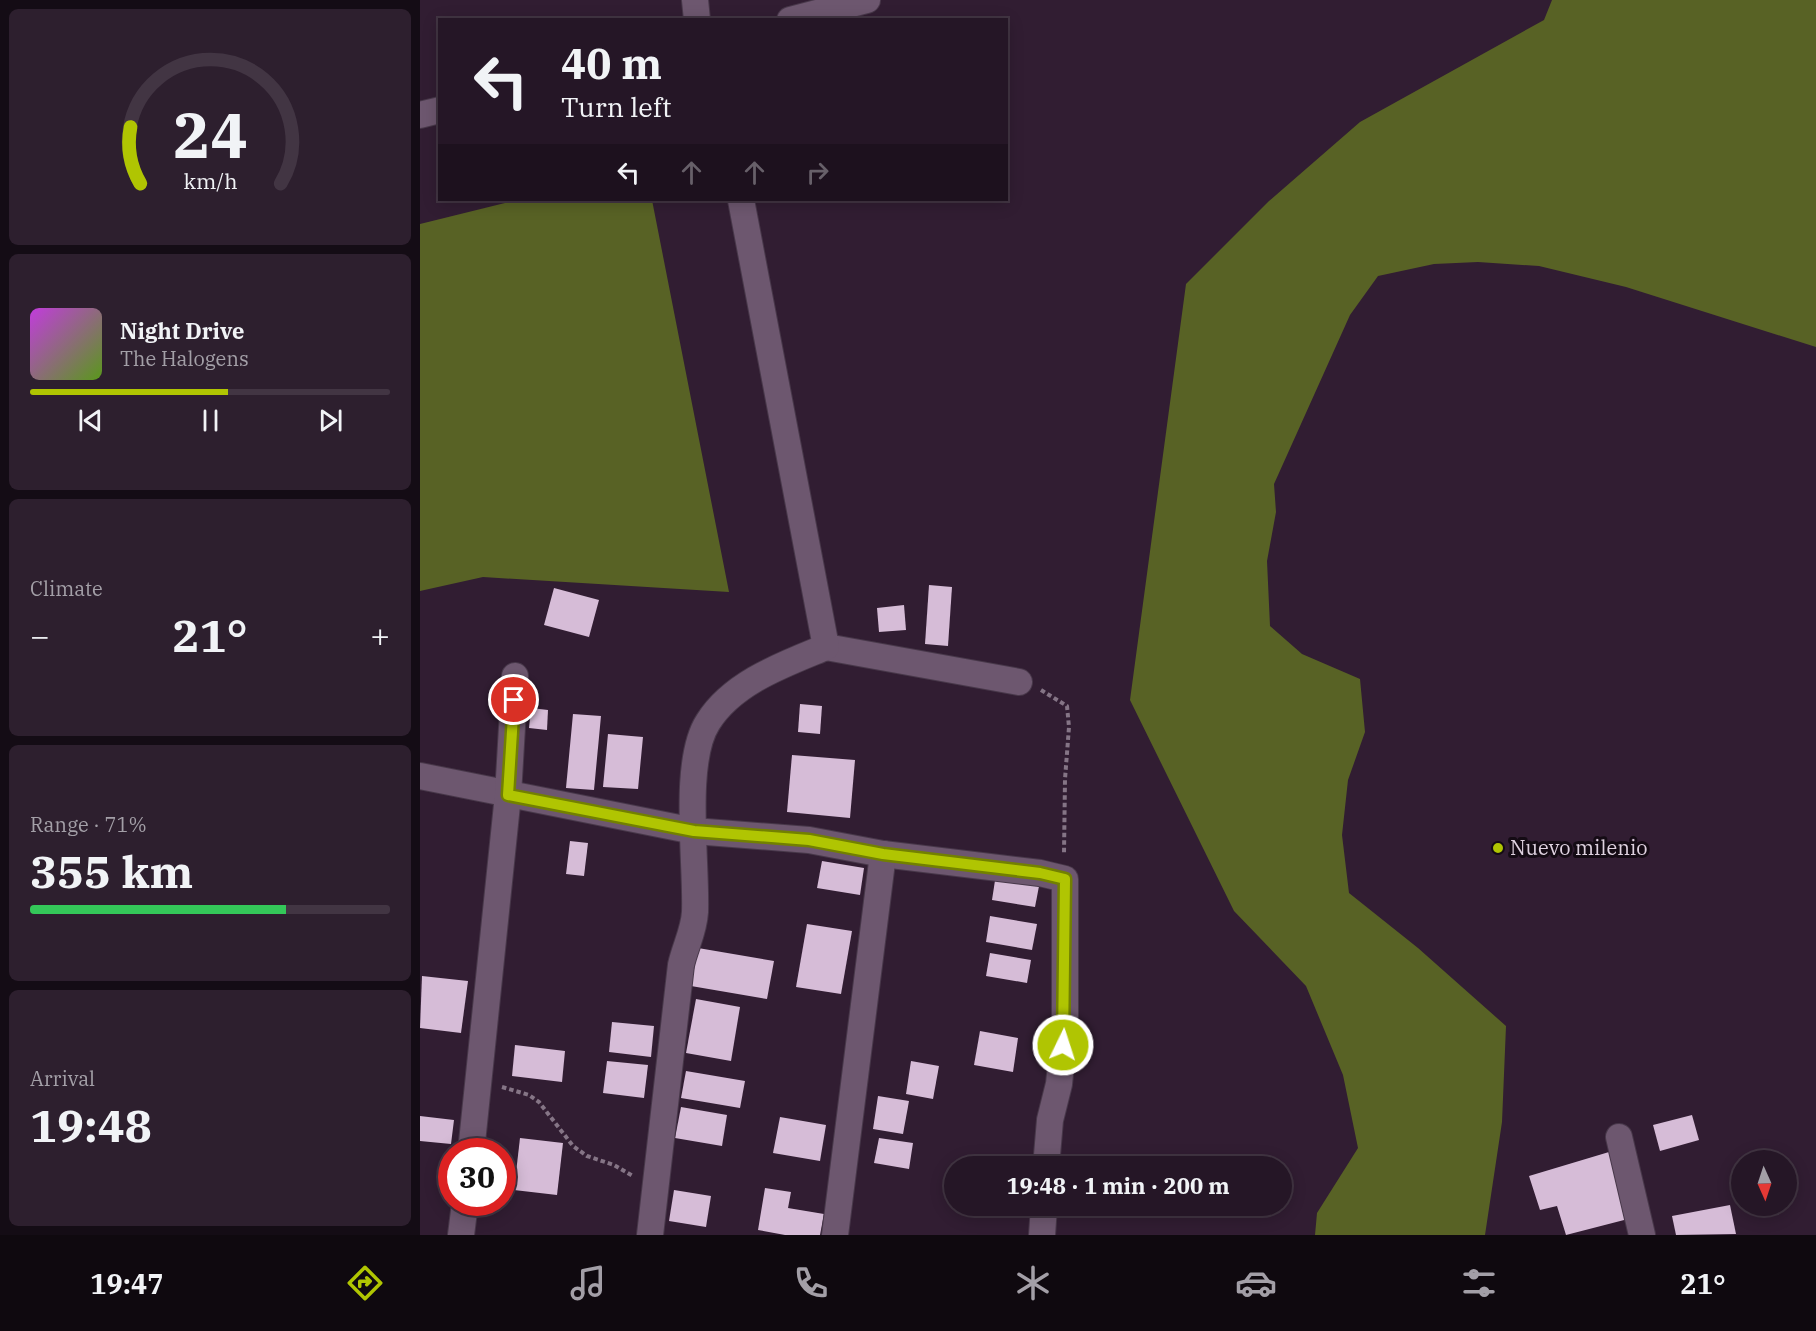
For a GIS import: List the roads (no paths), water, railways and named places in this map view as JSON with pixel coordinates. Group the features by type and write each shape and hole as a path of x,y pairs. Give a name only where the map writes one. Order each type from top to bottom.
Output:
{"street":[{"path":"695,0 697,18"},
{"path":"798,18 867,0"},
{"path":"420,115 438,110"},
{"path":"741,201 826,647"},
{"path":"650,1235 681,965 694,924 697,751 708,721 721,706 754,680 826,647 1019,682"},
{"path":"473,1138 508,795 515,676"},
{"path":"420,776 694,831 809,840 883,854 1040,873 1065,879 1065,1025 1059,1084 1050,1120 1047,1156"},
{"path":"835,1235 883,854"},
{"path":"1619,1137 1642,1235"},
{"path":"461,1235 463,1216"},
{"path":"1042,1235 1043,1216"}],"place":[{"name":"Nuevo milenio","path":"1498,848"}]}
